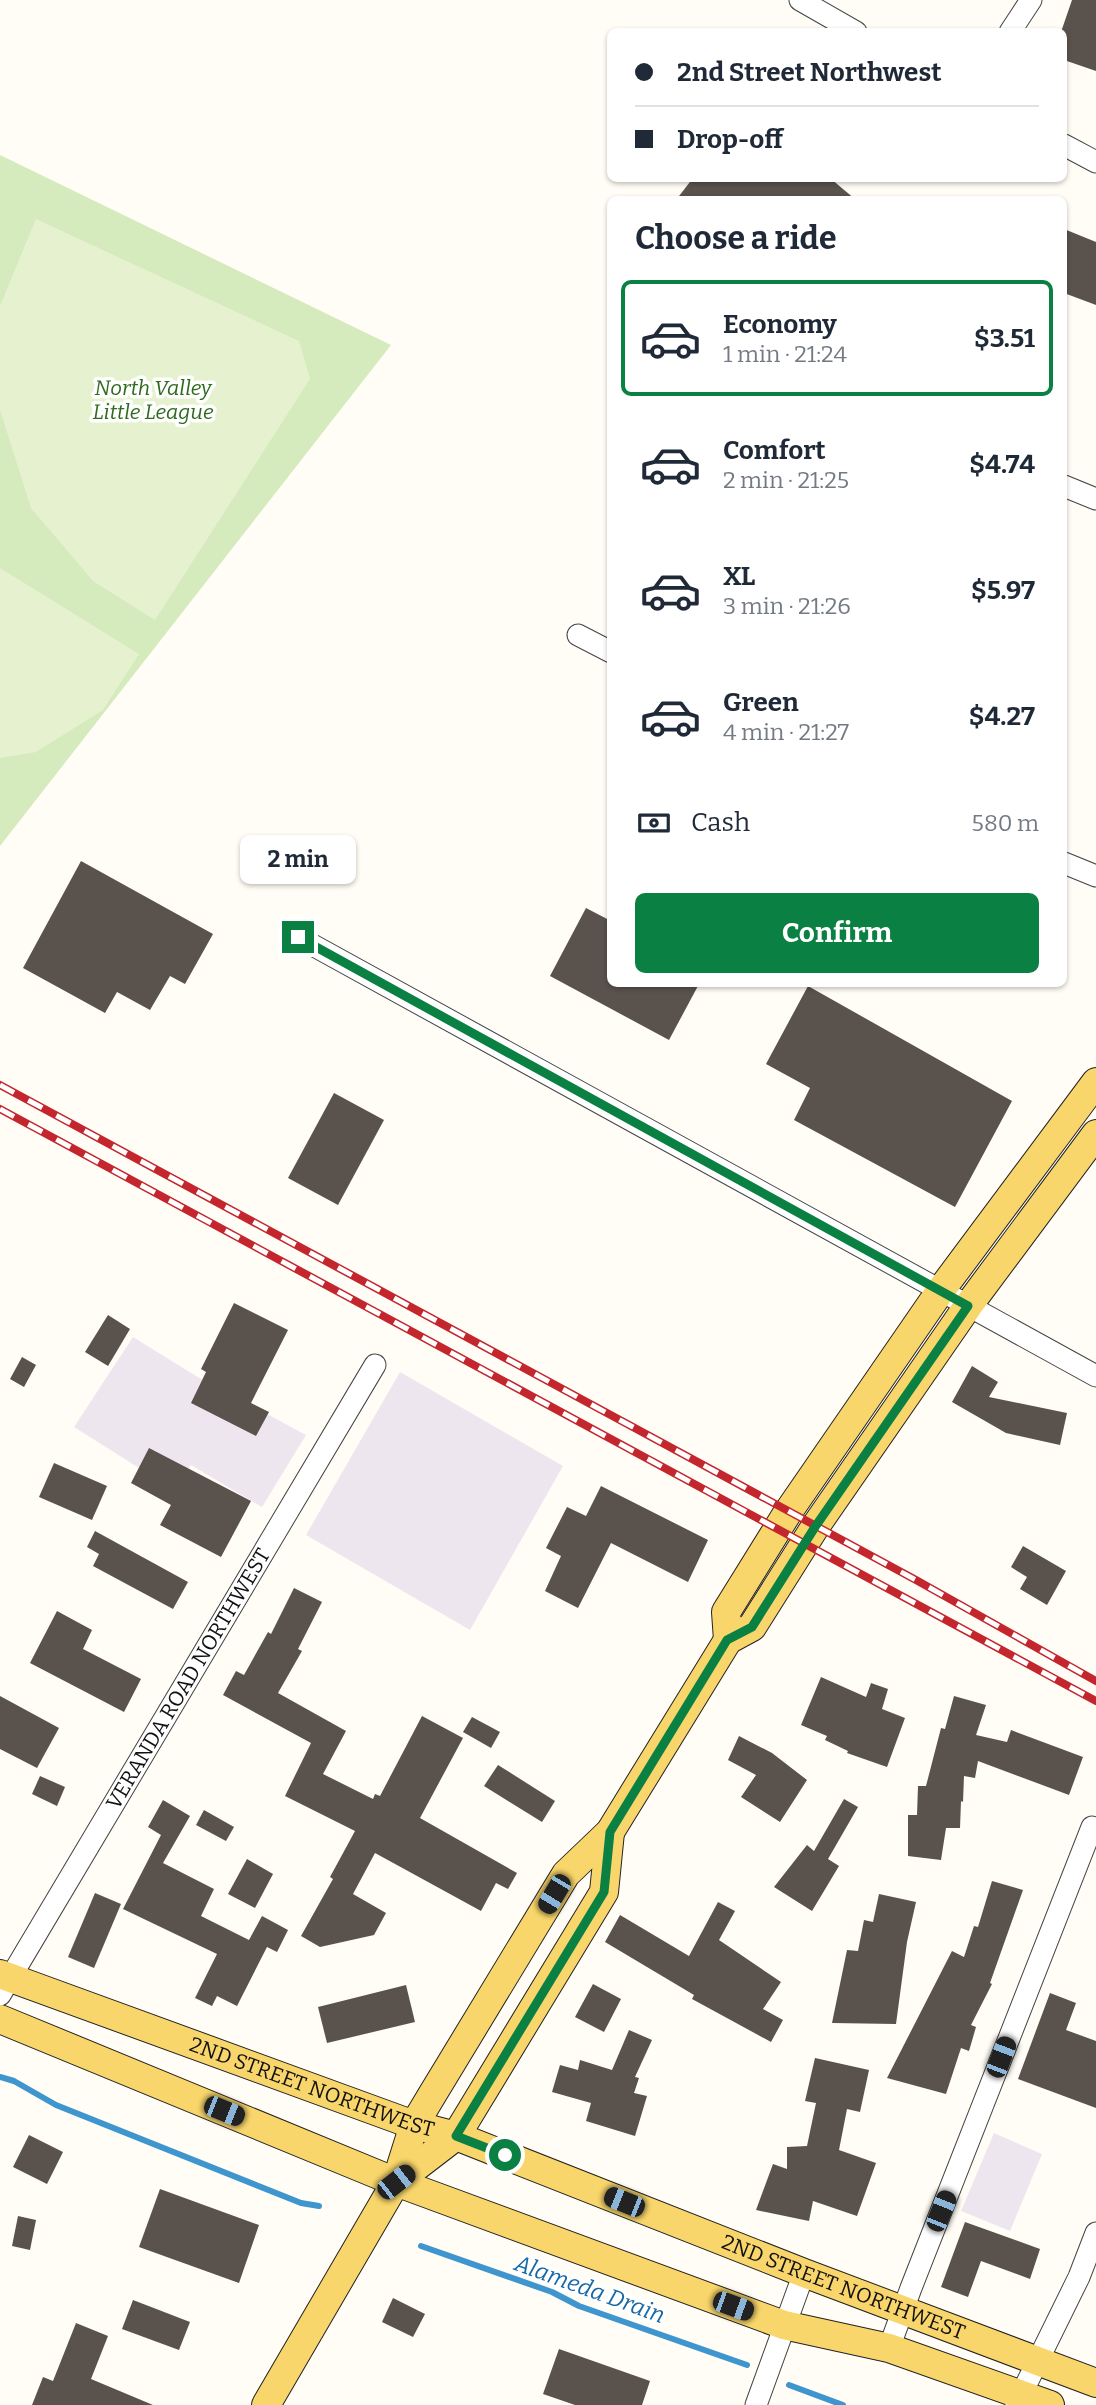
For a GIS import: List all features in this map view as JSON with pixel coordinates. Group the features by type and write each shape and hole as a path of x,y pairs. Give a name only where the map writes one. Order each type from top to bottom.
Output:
{"main road":[{"path":"727,1640 726,1612 788,1512 941,1290 1096,1082"},
{"path":"266,2405 396,2182 414,2125 566,1874 610,1832 727,1640 752,1627 815,1527 968,1306 1096,1134"},
{"path":"396,2182 456,2136 604,1892 610,1832"},
{"name":"2ND STREET NORTHWEST","path":"4,1983 414,2125 456,2136 804,2273 1096,2383"},
{"name":"2ND STREET NORTHWEST","path":"0,2019 396,2182 784,2325 889,2348 1018,2399 1049,2405"}],"street":[{"path":"800,0 849,28"},
{"path":"1013,28 1031,0"},
{"path":"1067,147 1096,162"},
{"path":"1067,487 1096,499"},
{"path":"578,635 607,650"},
{"path":"1067,864 1096,876"},
{"path":"298,937 1096,1376"},
{"name":"VERANDA ROAD NORTHWEST","path":"4,1983 375,1365"},
{"path":"889,2348 1091,1827"},
{"path":"1018,2399 1079,2277 1096,2233"},
{"path":"757,2405 804,2273"}],"shaded area":[{"path":"133,1337 196,1376 306,1435 262,1507 191,1465 174,1490 74,1427"},
{"path":"400,1372 563,1466 470,1630 306,1535"},
{"path":"994,2133 1042,2154 1010,2231 961,2211"}],"green space":[{"name":"North Valley Little League","path":"0,155 391,345 0,846"},
{"path":"36,219 299,341 310,379 155,620 93,581 31,508 0,410 0,306"},
{"path":"0,568 139,654 103,710 36,752 0,758"}],"building":[{"path":"1072,0 1096,0 1096,71 1067,61 1067,28 1062,28"},
{"path":"690,182 835,182 851,196 679,196"},
{"path":"1067,230 1096,242 1096,305 1067,294"},
{"path":"81,861 213,934 185,984 170,976 150,1010 117,992 105,1013 23,968"},
{"path":"586,908 607,919 607,987 697,987 669,1040 550,976"},
{"path":"810,987 1012,1101 955,1207 794,1120 810,1088 766,1064"},
{"path":"334,1093 384,1120 338,1205 288,1178"},
{"path":"234,1303 288,1330 251,1403 269,1412 256,1436 191,1403 206,1372 201,1369"},
{"path":"108,1315 130,1329 108,1366 85,1352"},
{"path":"22,1357 36,1365 24,1387 10,1379"},
{"path":"972,1366 998,1382 989,1397 1067,1413 1060,1445 1006,1433 952,1402"},
{"path":"149,1448 251,1501 221,1557 160,1525 171,1505 131,1483"},
{"path":"54,1463 107,1486 92,1520 39,1497"},
{"path":"601,1486 708,1540 688,1582 611,1543 578,1608 545,1591 561,1556 546,1548 567,1507 586,1516"},
{"path":"95,1531 188,1582 173,1609 93,1566 99,1554 87,1547"},
{"path":"1023,1546 1066,1571 1047,1605 1020,1589 1027,1577 1011,1567"},
{"path":"294,1588 322,1602 298,1649 302,1651 278,1693 346,1731 323,1774 373,1799 375,1794 380,1796 422,1716 463,1738 420,1818 517,1873 508,1889 496,1883 481,1911 375,1853 353,1894 386,1913 374,1935 320,1947 301,1936 333,1879 330,1877 355,1831 285,1796 311,1743 223,1695 236,1671 244,1675 268,1632 271,1634"},
{"path":"57,1611 92,1630 83,1649 141,1679 124,1712 30,1663"},
{"path":"821,1677 866,1697 871,1683 888,1689 882,1709 905,1718 887,1767 847,1753 848,1751 825,1740 827,1736 801,1725"},
{"path":"0,1696 59,1728 37,1768 0,1749"},
{"path":"954,1696 986,1705 976,1735 1007,1742 1011,1730 1083,1757 1069,1795 978,1761 975,1778 964,1776 960,1828 946,1828 941,1860 908,1856 908,1815 917,1815 918,1786 926,1786 941,1728 945,1729"},
{"path":"472,1717 500,1732 491,1748 463,1732"},
{"path":"739,1736 772,1753 807,1780 780,1822 741,1797 756,1775 728,1760"},
{"path":"498,1765 555,1801 542,1822 484,1786"},
{"path":"40,1776 65,1787 57,1806 32,1794"},
{"path":"844,1799 858,1807 828,1859 839,1866 812,1911 774,1887 807,1845 814,1851"},
{"path":"163,1800 190,1816 163,1863 214,1889 201,1916 249,1940 262,1916 288,1930 277,1952 267,1947 237,2006 217,1996 212,2006 195,1998 217,1954 123,1909 161,1835 148,1827"},
{"path":"204,1810 234,1827 226,1841 196,1825"},
{"path":"247,1859 273,1874 255,1908 228,1894"},
{"path":"992,1881 1023,1890 990,1983 992,1984 971,2025 976,2027 969,2051 961,2048 946,2094 887,2078 952,1951 964,1957 974,1926 978,1927"},
{"path":"95,1893 121,1904 94,1968 68,1957"},
{"path":"879,1894 916,1902 907,1942 896,2024 832,2023 847,1950 858,1951 864,1920 873,1922"},
{"path":"718,1902 735,1911 719,1940 781,1982 763,2009 783,2020 771,2042 692,1999 694,1995 605,1942 620,1915 689,1956"},
{"path":"593,1984 621,1999 604,2032 575,2017"},
{"path":"406,1985 415,2022 327,2043 318,2007"},
{"path":"1050,1993 1076,2003 1066,2030 1096,2041 1096,2108 1018,2079"},
{"path":"629,2030 652,2040 635,2077 639,2078 634,2093 647,2096 635,2136 586,2121 591,2103 552,2092 560,2065 578,2070 580,2060 612,2070"},
{"path":"815,2058 869,2070 860,2112 847,2109 839,2150 876,2163 857,2216 813,2201 809,2221 756,2210 773,2164 787,2169 787,2147 807,2146 816,2103 805,2101"},
{"path":"29,2135 63,2152 47,2184 13,2167"},
{"path":"160,2189 259,2225 239,2283 139,2247"},
{"path":"18,2216 36,2220 30,2250 12,2246"},
{"path":"965,2222 1040,2249 1030,2279 981,2261 968,2297 941,2287"},
{"path":"393,2298 425,2314 413,2337 382,2322"},
{"path":"133,2300 190,2322 179,2350 122,2329"},
{"path":"76,2323 108,2336 91,2379 153,2405 32,2405 43,2377 53,2381"},
{"path":"559,2349 650,2381 642,2405 575,2405 543,2394"}],"waterway":[{"name":"Alameda Drain","path":"0,2077 14,2081 56,2105 301,2203 319,2206"},
{"name":"Alameda Drain","path":"421,2246 552,2292 579,2306 747,2365"},
{"name":"Alameda Drain","path":"789,2385 843,2405"}],"railway":[{"path":"0,1085 916,1580 1096,1681"},
{"path":"0,1109 1096,1701"}],"route":[{"path":"298,937 968,1306 815,1527 752,1627 727,1640 610,1832 604,1892 456,2136 505,2155"}]}
